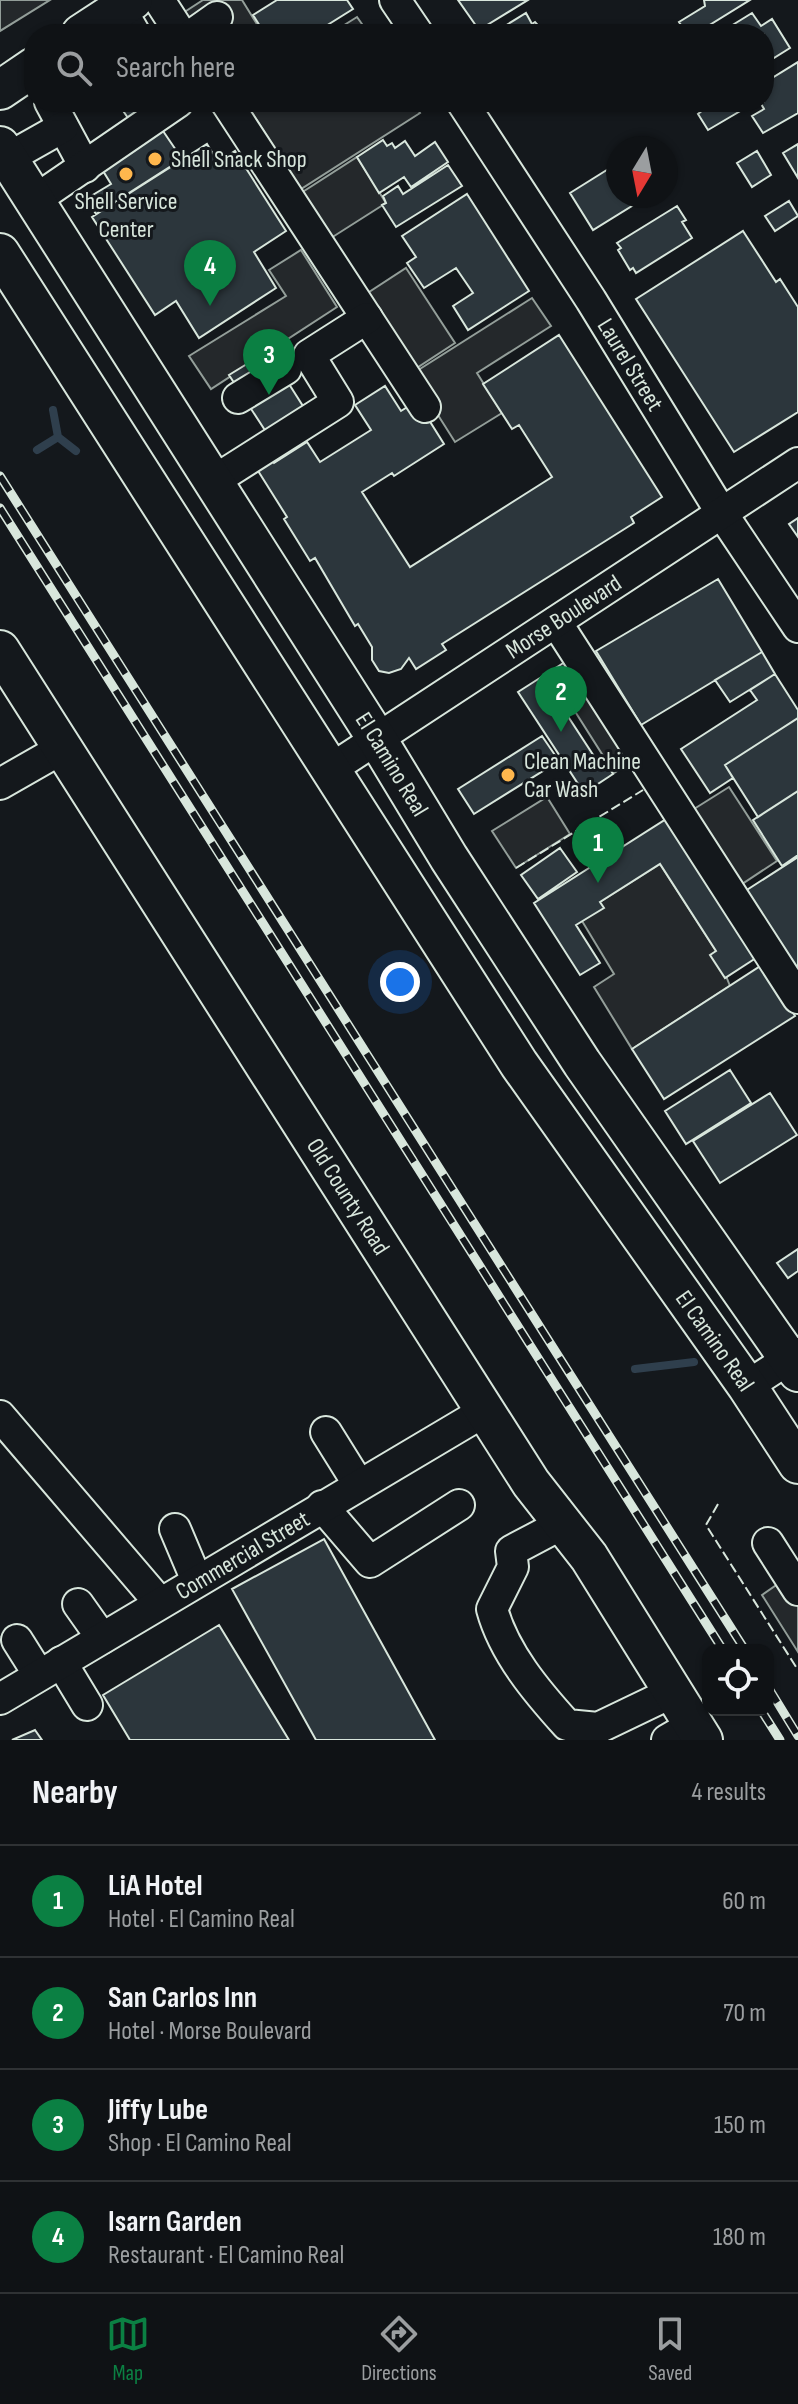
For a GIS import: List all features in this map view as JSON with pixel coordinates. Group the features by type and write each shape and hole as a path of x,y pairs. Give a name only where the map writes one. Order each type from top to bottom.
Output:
{"main road":[{"path":"105,24 129,14"},
{"path":"0,90 24,75"},
{"name":"El Camino Real","path":"4,152 377,739 449,858 582,1063 795,1361"},
{"name":"El Camino Real","path":"0,253 519,1064 747,1386 798,1464"},
{"name":"Old County Road","path":"0,650 531,1483 589,1557 673,1692 688,1735"}],"street":[{"path":"159,0 175,24"},
{"path":"395,0 411,24"},
{"path":"35,200 164,112"},
{"path":"233,112 425,407"},
{"name":"Laurel Street","path":"469,112 591,300 721,512 798,627"},
{"path":"4,152 57,115 85,167"},
{"path":"212,482 338,402 309,355 367,318"},
{"path":"238,398 286,369"},
{"name":"Morse Boulevard","path":"331,769 798,463"},
{"path":"556,622 798,998"},
{"path":"0,784 63,748"},
{"path":"747,1386 795,1361"},
{"name":"Commercial Street","path":"0,1699 485,1411"},
{"path":"0,1416 160,1603"},
{"path":"326,1432 359,1485"},
{"path":"322,1506 370,1562 459,1505"},
{"path":"562,1524 511,1551 513,1567 492,1609 498,1631 543,1698 567,1725 598,1728 673,1692"},
{"path":"175,1529 197,1581"},
{"path":"768,1543 798,1590"},
{"path":"78,1604 102,1638"},
{"path":"17,1640 87,1705"}],"shaded area":[{"path":"0,0 50,0 0,31"},
{"path":"203,0 242,0 257,24 190,24 183,13"},
{"path":"357,17 362,24 346,24"},
{"path":"251,112 419,112 420,113 301,189"},
{"path":"357,157 386,203 331,238 301,193"},
{"path":"301,250 337,307 211,389 189,356 286,296 269,270"},
{"path":"406,268 455,343 412,371 363,296"},
{"path":"532,298 551,326 477,373 502,413 455,442 412,374"},
{"path":"582,682 632,761 614,773 564,694"},
{"path":"729,787 777,861 742,884 694,809"},
{"path":"547,797 570,834 516,868 492,831"},
{"path":"660,864 716,951 730,986 632,1049 594,987 614,974 582,921 600,902"},
{"path":"798,1570 798,1652 762,1595"}],"building":[{"path":"277,0 347,0 353,9 329,24 259,24 253,15"},
{"path":"458,0 528,0 489,24 475,24"},
{"path":"704,0 750,0 711,24 680,24 679,22 705,6"},
{"path":"526,13 532,24 508,24"},
{"path":"752,13 760,24 734,24"},
{"path":"772,19 790,48 774,58 774,24 764,24"},
{"path":"798,62 798,113 763,133 752,116 759,112 774,112 774,77"},
{"path":"124,112 138,112 128,118"},
{"path":"700,112 739,112 708,130 698,114"},
{"path":"161,128 182,159 96,214 86,199 111,184 100,166"},
{"path":"383,140 387,146 392,143 395,148 405,141 415,156 435,142 448,162 411,187 404,177 379,193 357,157"},
{"path":"207,144 218,162 235,151 286,231 254,252 276,288 199,338 176,301 155,315 92,217"},
{"path":"798,144 798,178 783,153"},
{"path":"757,151 771,175 752,187 737,163"},
{"path":"448,165 462,186 396,227 382,205 386,203 383,196 398,186 403,194"},
{"path":"606,170 606,208 629,208 593,230 570,193"},
{"path":"467,194 529,291 468,330 453,306 473,293 456,268 424,288 407,263 416,257 402,236"},
{"path":"789,201 798,216 775,231 765,216"},
{"path":"678,208 686,220 682,222 692,238 636,273 633,268 630,270 617,243"},
{"path":"743,231 776,282 780,279 798,307 798,412 734,452 636,299"},
{"path":"559,335 662,497 631,517 634,523 442,644 446,650 416,669 409,658 401,669 389,673 379,671 372,660 372,647 358,624 355,626 315,558 310,561 255,466 270,457 274,463 307,442 320,462 371,430 355,405 385,386 401,411 417,401 444,444 362,492 410,567 552,477 519,425 512,429 483,384"},
{"path":"268,351 308,414 270,438 229,375"},
{"path":"798,518 798,537 789,524"},
{"path":"718,579 762,652 641,725 596,651"},
{"path":"762,652 775,674 730,702 715,680"},
{"path":"568,660 579,676 574,679 578,684 556,698 603,770 609,767 613,774 584,793 518,692"},
{"path":"775,674 798,710 798,718 725,765 733,778 710,793 681,749 757,700 750,690"},
{"path":"798,718 798,791 758,817 725,765"},
{"name":"Clean Machine Car Wash","path":"542,736 559,761 474,814 458,789"},
{"path":"798,791 798,855 782,866 753,820"},
{"path":"671,816 759,956 725,978 710,955 716,951 660,864 600,902 604,908 576,925 600,963 580,975 534,903"},
{"path":"560,848 577,872 538,899 521,875"},
{"path":"798,857 798,986 739,895"},
{"path":"762,965 795,1016 664,1099 632,1049"},
{"path":"730,1070 751,1103 686,1144 665,1111"},
{"path":"770,1093 797,1135 720,1183 693,1141"},
{"path":"798,1249 798,1271 788,1278 777,1263"},
{"path":"324,1539 435,1740 316,1740 232,1589"},
{"path":"219,1625 289,1740 130,1740 103,1695"},
{"path":"35,1730 42,1740 12,1740"}],"waterway":[{"path":"53,410 58,437"},
{"path":"58,437 76,451"},
{"path":"37,450 58,437"},
{"path":"635,1369 694,1362"}],"railway":[{"path":"0,476 741,1644"},
{"path":"0,508 719,1644"},
{"path":"774,1697 798,1736"},
{"path":"765,1716 780,1740"}],"fence":[{"path":"516,868 643,790"},
{"path":"718,1504 706,1525 798,1670"}],"place":[{"name":"Shell Snack Shop","path":"155,159"},
{"name":"Shell Service Center","path":"126,174"},
{"name":"Isarn Garden","path":"210,306"},
{"name":"Jiffy Lube","path":"269,395"},
{"name":"San Carlos Inn","path":"561,732"},
{"name":"Clean Machine Car Wash","path":"508,775"},
{"name":"LiA Hotel","path":"598,883"}]}
